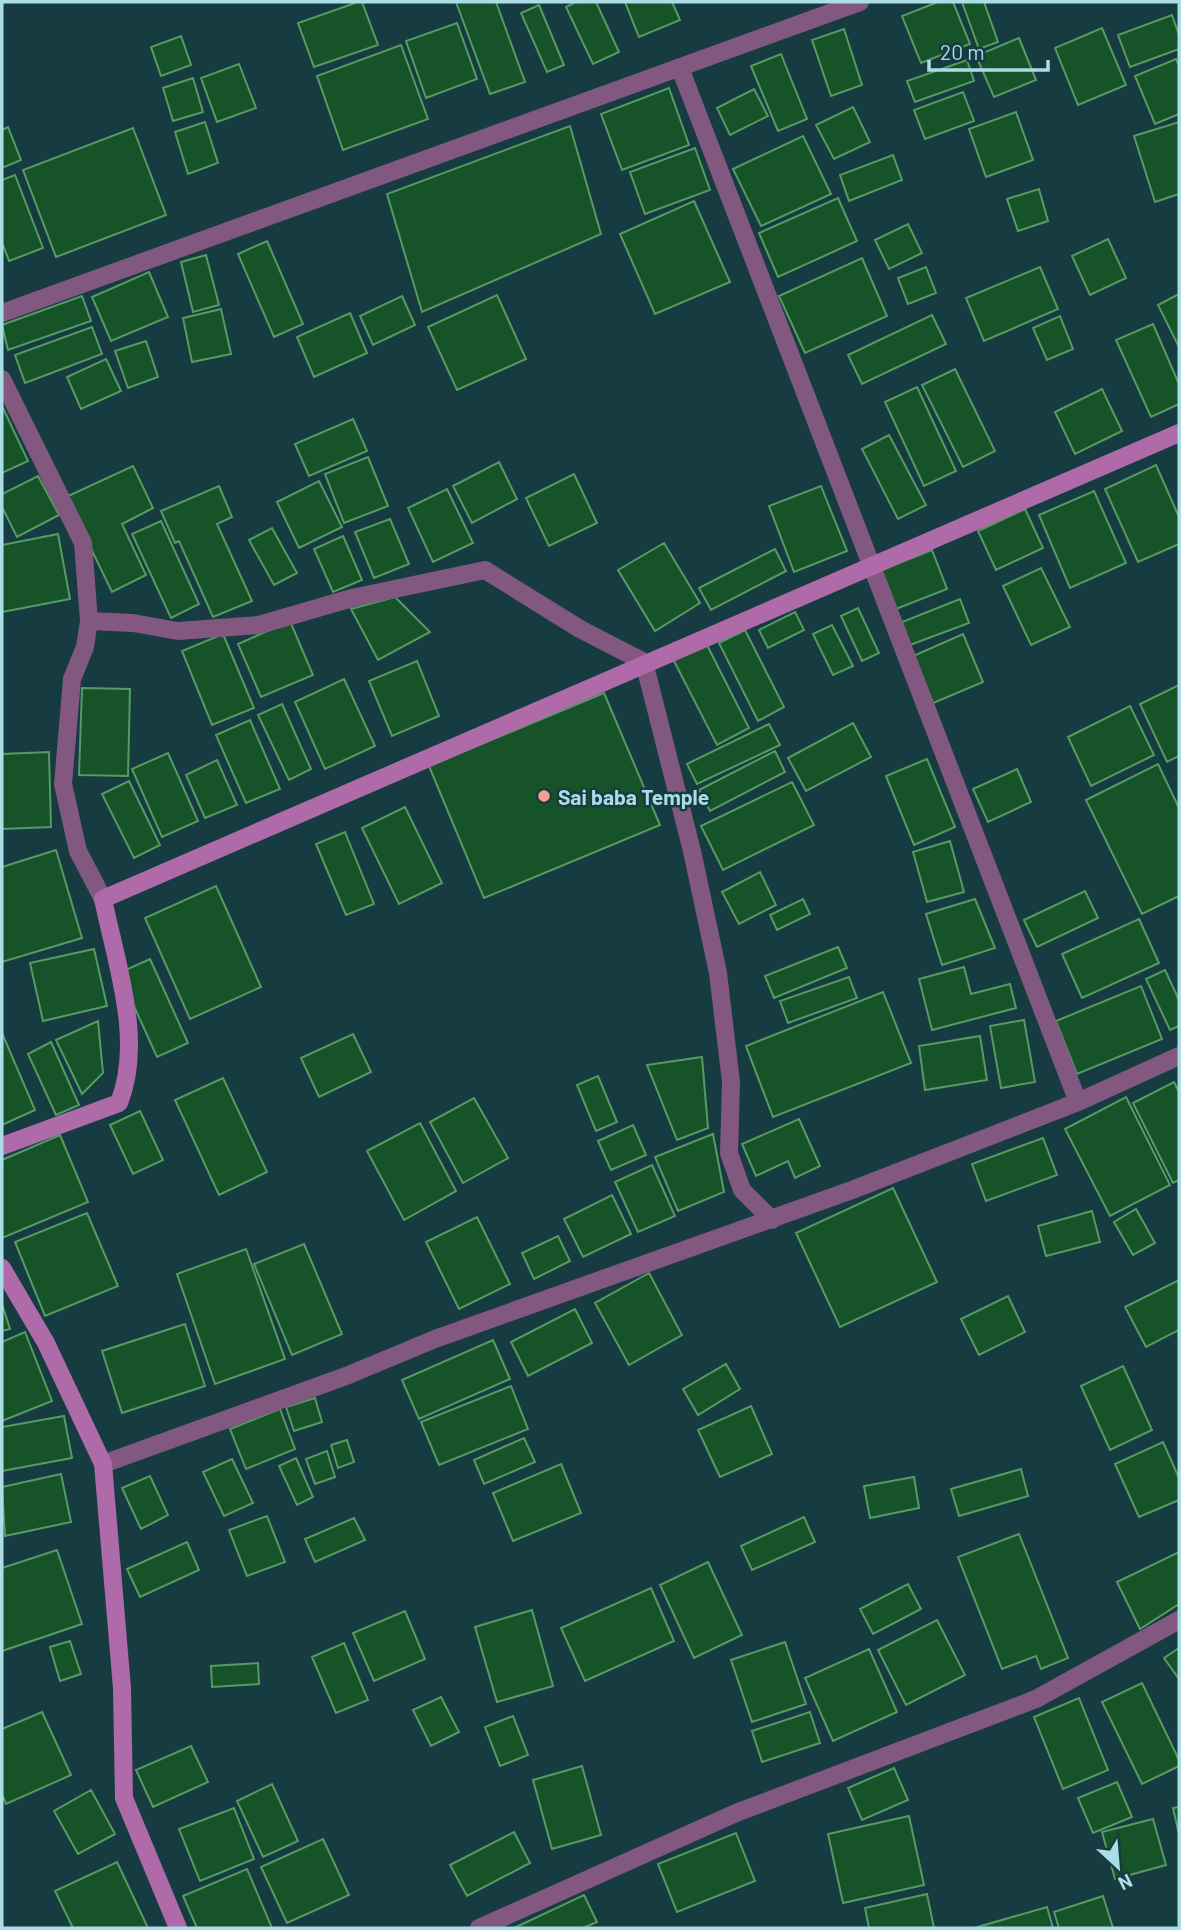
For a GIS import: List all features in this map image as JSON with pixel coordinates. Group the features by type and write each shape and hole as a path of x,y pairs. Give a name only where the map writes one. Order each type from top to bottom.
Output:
{"street":[{"path":"2,313 860,2"},
{"path":"680,68 1078,1102"},
{"path":"2,379 83,542 89,621 85,647 72,679 63,784 78,851 103,899 131,1045 128,1079 119,1103 2,1146"},
{"path":"103,899 1179,433"},
{"path":"89,621 133,623 178,631 258,625 352,598 485,570 580,629 645,662 692,851 718,973 731,1082 729,1153 742,1190 772,1220"},
{"path":"103,1464 733,1230 772,1220 1078,1102 1179,1056"},
{"path":"2,1268 46,1343 103,1464 122,1688 124,1798 178,1928"},
{"path":"479,1928 736,1813 1036,1699 1179,1620"}],"building":[{"path":"362,2 378,45 314,67 298,23"},
{"path":"456,2 496,2 525,82 490,94"},
{"path":"576,2 596,2 619,52 593,64 566,7"},
{"path":"625,2 672,2 680,20 639,37"},
{"path":"938,2 953,2 970,44 921,63 902,16"},
{"path":"962,2 984,2 998,42 979,49"},
{"path":"539,5 564,65 547,72 521,13"},
{"path":"1172,15 1179,35 1179,49 1130,67 1118,35"},
{"path":"457,23 477,79 426,98 406,41"},
{"path":"1102,28 1126,85 1078,105 1055,48"},
{"path":"844,29 862,85 831,96 812,40"},
{"path":"181,36 191,65 161,76 151,47"},
{"path":"1019,38 1036,80 994,97 976,56"},
{"path":"401,45 428,119 343,150 317,76"},
{"path":"781,54 807,119 778,131 751,66"},
{"path":"1176,59 1179,66 1179,114 1155,124 1135,76"},
{"path":"967,60 974,81 915,102 907,81"},
{"path":"239,64 256,108 217,122 201,78"},
{"path":"193,78 203,112 173,121 163,88"},
{"path":"669,88 689,145 622,170 601,114"},
{"path":"754,89 768,116 730,135 717,108"},
{"path":"963,92 974,121 925,139 914,110"},
{"path":"853,107 870,142 834,159 816,125"},
{"path":"1016,112 1033,160 986,177 969,129"},
{"path":"205,122 218,163 188,174 175,132"},
{"path":"1179,122 1179,194 1155,202 1134,136"},
{"path":"570,126 601,234 422,312 387,194"},
{"path":"8,127 21,160 2,168 2,130"},
{"path":"133,128 166,215 56,257 23,170"},
{"path":"803,136 831,194 761,226 733,169"},
{"path":"695,148 710,190 645,214 630,172"},
{"path":"893,155 902,180 849,201 840,175"},
{"path":"15,175 43,248 9,261 2,242 2,180"},
{"path":"1039,189 1048,221 1018,231 1007,199"},
{"path":"838,198 857,241 778,277 759,233"},
{"path":"694,201 730,282 655,314 620,234"},
{"path":"908,224 922,253 889,269 875,240"},
{"path":"1108,239 1126,278 1090,295 1072,256"},
{"path":"267,241 303,324 274,337 238,254"},
{"path":"206,255 219,305 193,312 181,262"},
{"path":"862,258 887,316 805,353 779,296"},
{"path":"926,267 936,293 908,304 898,278"},
{"path":"1040,267 1058,309 984,341 966,298"},
{"path":"149,272 168,317 111,341 92,297"},
{"path":"1179,294 1179,347 1158,305"},
{"path":"497,295 526,359 457,390 428,327"},
{"path":"82,296 91,321 8,350 2,325"},
{"path":"402,296 415,325 373,345 360,316"},
{"path":"221,309 231,354 192,362 183,318"},
{"path":"350,313 367,353 314,377 297,337"},
{"path":"932,315 946,344 862,384 848,355"},
{"path":"1060,316 1073,349 1047,360 1033,328"},
{"path":"1153,324 1179,384 1179,404 1151,417 1116,340"},
{"path":"92,327 102,354 25,383 15,355"},
{"path":"146,341 158,377 128,388 115,351"},
{"path":"106,359 121,391 81,409 67,377"},
{"path":"955,369 995,451 963,467 922,385"},
{"path":"917,387 956,471 924,486 885,402"},
{"path":"1102,389 1122,431 1075,454 1055,412"},
{"path":"2,406 28,461 2,473"},
{"path":"353,419 367,451 309,476 295,444"},
{"path":"889,435 926,505 898,519 862,449"},
{"path":"368,457 388,506 344,523 325,474"},
{"path":"499,462 517,499 472,523 453,486"},
{"path":"1156,465 1179,517 1179,544 1138,562 1105,489"},
{"path":"133,466 153,508 122,524 146,575 112,592 66,497"},
{"path":"574,474 597,523 549,546 526,498"},
{"path":"38,476 59,515 17,537 2,507 2,494"},
{"path":"319,481 342,527 299,548 277,502"},
{"path":"219,486 232,517 217,524 252,601 213,617 179,541 175,543 161,511"},
{"path":"821,486 847,551 794,572 769,506"},
{"path":"447,489 473,543 433,562 408,508"},
{"path":"1094,491 1126,563 1070,588 1039,515"},
{"path":"1025,509 1043,548 996,570 978,531"},
{"path":"390,519 409,564 374,578 355,532"},
{"path":"161,521 199,604 171,618 132,534"},
{"path":"272,528 297,573 274,585 249,540"},
{"path":"58,534 70,599 2,612 2,545"},
{"path":"343,536 362,580 333,592 314,549"},
{"path":"664,543 700,603 655,631 618,570"},
{"path":"775,549 786,571 711,610 699,588"},
{"path":"932,550 947,589 896,609 881,570"},
{"path":"1041,568 1070,627 1031,645 1003,586"},
{"path":"395,597 430,632 378,660 351,609"},
{"path":"960,599 969,623 910,645 902,622"},
{"path":"858,608 879,653 862,661 841,616"},
{"path":"795,612 804,630 768,648 759,630"},
{"path":"290,621 313,675 261,697 238,644"},
{"path":"832,625 853,666 833,675 813,634"},
{"path":"745,630 784,707 758,721 719,643"},
{"path":"223,634 254,708 212,725 182,651"},
{"path":"963,634 983,682 931,704 911,657"},
{"path":"706,643 749,728 717,745 673,659"},
{"path":"417,661 439,716 392,736 369,681"},
{"path":"344,679 375,746 325,769 295,702"},
{"path":"1179,685 1179,756 1167,762 1140,704"},
{"path":"82,688 130,689 128,776 79,775"},
{"name":"Sai baba Temple","path":"604,693 660,825 484,898 429,766"},
{"path":"282,704 311,769 289,780 258,715"},
{"path":"1130,706 1154,755 1091,786 1068,737"},
{"path":"250,720 280,789 246,803 216,735"},
{"path":"853,723 871,757 806,791 788,758"},
{"path":"769,724 780,745 697,784 687,764"},
{"path":"775,751 785,772 710,811 699,790"},
{"path":"49,752 51,827 2,829 2,754"},
{"path":"168,753 198,821 162,837 132,769"},
{"path":"927,759 955,827 914,845 886,776"},
{"path":"217,760 237,805 205,818 186,775"},
{"path":"1158,764 1179,808 1179,896 1142,914 1086,800"},
{"path":"1017,769 1031,802 988,822 973,789"},
{"path":"129,781 160,845 134,858 102,794"},
{"path":"792,782 814,825 723,870 701,826"},
{"path":"405,807 442,883 399,904 362,828"},
{"path":"345,832 374,904 346,915 316,844"},
{"path":"950,841 964,892 927,902 913,852"},
{"path":"56,850 82,938 2,962 2,867"},
{"path":"760,872 776,905 739,924 722,892"},
{"path":"216,886 261,987 190,1019 145,918"},
{"path":"1085,891 1098,918 1037,947 1024,920"},
{"path":"803,899 810,914 777,930 770,915"},
{"path":"975,899 995,948 942,965 926,914"},
{"path":"1139,919 1159,963 1082,998 1062,954"},
{"path":"838,947 847,968 774,998 765,976"},
{"path":"94,949 107,1006 43,1021 30,963"},
{"path":"150,959 188,1043 157,1057 119,973"},
{"path":"964,967 971,994 1010,984 1016,1008 932,1030 919,979"},
{"path":"1165,970 1179,1000 1179,1026 1170,1030 1146,979"},
{"path":"849,977 857,998 788,1023 780,1001"},
{"path":"1141,986 1162,1039 1077,1074 1056,1021"},
{"path":"883,992 911,1063 773,1117 746,1046"},
{"path":"1024,1020 1035,1082 1001,1088 990,1026"},
{"path":"98,1021 103,1073 82,1094 56,1040"},
{"path":"2,1033 35,1110 2,1125"},
{"path":"353,1034 371,1072 319,1097 301,1058"},
{"path":"980,1036 987,1080 925,1090 919,1046"},
{"path":"51,1042 79,1105 56,1115 28,1054"},
{"path":"702,1057 708,1128 677,1140 647,1065"},
{"path":"598,1076 617,1122 596,1131 577,1085"},
{"path":"223,1078 267,1172 219,1195 175,1100"},
{"path":"1174,1082 1179,1092 1179,1180 1173,1183 1133,1103"},
{"path":"1126,1097 1170,1185 1110,1216 1065,1129"},
{"path":"474,1098 508,1158 463,1183 430,1122"},
{"path":"140,1111 163,1160 133,1174 110,1125"},
{"path":"799,1119 820,1166 795,1178 788,1161 756,1176 742,1144"},
{"path":"420,1123 456,1191 404,1220 367,1151"},
{"path":"633,1125 646,1155 611,1170 598,1141"},
{"path":"713,1134 724,1192 678,1211 655,1157"},
{"path":"60,1135 88,1202 2,1238 2,1160"},
{"path":"1043,1138 1057,1175 986,1201 972,1164"},
{"path":"652,1165 675,1216 638,1232 615,1182"},
{"path":"893,1188 937,1282 840,1327 796,1233"},
{"path":"612,1195 631,1234 583,1257 564,1219"},
{"path":"1136,1209 1155,1243 1133,1255 1114,1222"},
{"path":"1092,1211 1100,1242 1046,1256 1038,1226"},
{"path":"87,1213 118,1286 45,1316 15,1242"},
{"path":"477,1217 510,1284 459,1309 426,1242"},
{"path":"558,1236 570,1261 534,1279 522,1253"},
{"path":"304,1244 342,1334 292,1355 254,1264"},
{"path":"246,1249 285,1359 215,1384 177,1274"},
{"path":"649,1273 682,1335 629,1365 595,1303"},
{"path":"1179,1280 1179,1330 1146,1347 1125,1307"},
{"path":"1008,1296 1025,1332 979,1355 961,1319"},
{"path":"2,1304 10,1329 2,1331"},
{"path":"575,1309 592,1343 528,1376 511,1342"},
{"path":"185,1324 205,1386 122,1413 102,1351"},
{"path":"25,1332 52,1401 2,1421 2,1342"},
{"path":"493,1340 510,1379 419,1419 402,1380"},
{"path":"726,1364 740,1389 698,1415 683,1389"},
{"path":"1123,1366 1152,1430 1110,1450 1081,1386"},
{"path":"511,1386 528,1429 439,1465 421,1422"},
{"path":"315,1398 322,1422 294,1431 286,1407"},
{"path":"751,1406 772,1454 720,1477 698,1430"},
{"path":"280,1409 295,1449 246,1469 230,1429"},
{"path":"64,1416 72,1458 2,1471 2,1427"},
{"path":"524,1438 535,1462 484,1484 474,1460"},
{"path":"347,1440 354,1462 338,1468 331,1445"},
{"path":"1163,1442 1179,1478 1179,1500 1139,1517 1115,1464"},
{"path":"327,1451 335,1477 315,1484 306,1459"},
{"path":"296,1458 313,1497 297,1505 279,1466"},
{"path":"232,1459 253,1503 224,1516 203,1472"},
{"path":"561,1464 581,1513 513,1541 493,1493"},
{"path":"1021,1469 1028,1496 959,1516 951,1489"},
{"path":"61,1474 71,1522 5,1536 2,1487"},
{"path":"150,1476 168,1515 141,1529 122,1488"},
{"path":"914,1477 919,1508 870,1518 864,1486"},
{"path":"267,1516 285,1562 247,1576 229,1530"},
{"path":"804,1517 815,1542 752,1570 741,1546"},
{"path":"354,1518 365,1540 315,1562 305,1539"},
{"path":"1019,1534 1068,1658 1041,1669 1036,1656 1002,1669 958,1557"},
{"path":"187,1542 199,1570 140,1597 127,1569"},
{"path":"57,1550 82,1624 2,1651 2,1568"},
{"path":"1179,1552 1179,1604 1140,1629 1117,1582"},
{"path":"708,1562 742,1635 694,1658 660,1585"},
{"path":"908,1584 921,1609 873,1634 860,1609"},
{"path":"651,1588 674,1641 585,1681 561,1628"},
{"path":"532,1610 553,1686 497,1702 475,1627"},
{"path":"405,1611 425,1659 374,1681 353,1633"},
{"path":"937,1620 965,1675 906,1705 878,1650"},
{"path":"70,1641 81,1674 60,1681 50,1647"},
{"path":"785,1642 806,1704 752,1722 731,1660"},
{"path":"344,1643 368,1700 336,1713 312,1657"},
{"path":"1179,1648 1179,1679 1164,1658"},
{"path":"869,1649 897,1712 833,1741 805,1678"},
{"path":"258,1663 259,1684 212,1687 211,1666"},
{"path":"1142,1683 1179,1760 1179,1766 1142,1784 1102,1702"},
{"path":"441,1697 459,1732 431,1746 413,1710"},
{"path":"1079,1698 1108,1770 1063,1789 1034,1717"},
{"path":"42,1712 71,1775 6,1804 2,1794 2,1729"},
{"path":"810,1712 820,1743 762,1762 752,1731"},
{"path":"513,1716 528,1755 500,1766 485,1727"},
{"path":"191,1746 208,1782 153,1807 136,1770"},
{"path":"582,1766 601,1835 552,1849 533,1780"},
{"path":"894,1768 908,1800 862,1820 848,1788"},
{"path":"1117,1782 1132,1817 1093,1833 1078,1798"},
{"path":"272,1784 298,1841 263,1857 237,1801"},
{"path":"91,1790 115,1834 78,1854 54,1811"},
{"path":"1179,1807 1179,1834 1173,1808"},
{"path":"234,1808 254,1859 200,1881 179,1829"},
{"path":"909,1816 924,1885 843,1903 828,1834"},
{"path":"1153,1819 1166,1865 1115,1879 1102,1832"},
{"path":"514,1832 530,1863 467,1896 450,1865"},
{"path":"736,1833 755,1881 677,1912 658,1864"},
{"path":"323,1839 349,1895 287,1923 261,1867"},
{"path":"117,1862 148,1928 73,1928 55,1891"},
{"path":"247,1869 272,1928 197,1928 183,1896"},
{"path":"927,1894 934,1928 869,1928 865,1908"},
{"path":"584,1895 597,1922 583,1928 514,1928"},
{"path":"1103,1896 1113,1928 1059,1928 1054,1912"},
{"path":"1047,1907 1053,1928 974,1928"}],"place":[{"name":"Sai baba Temple","path":"544,796"}]}
